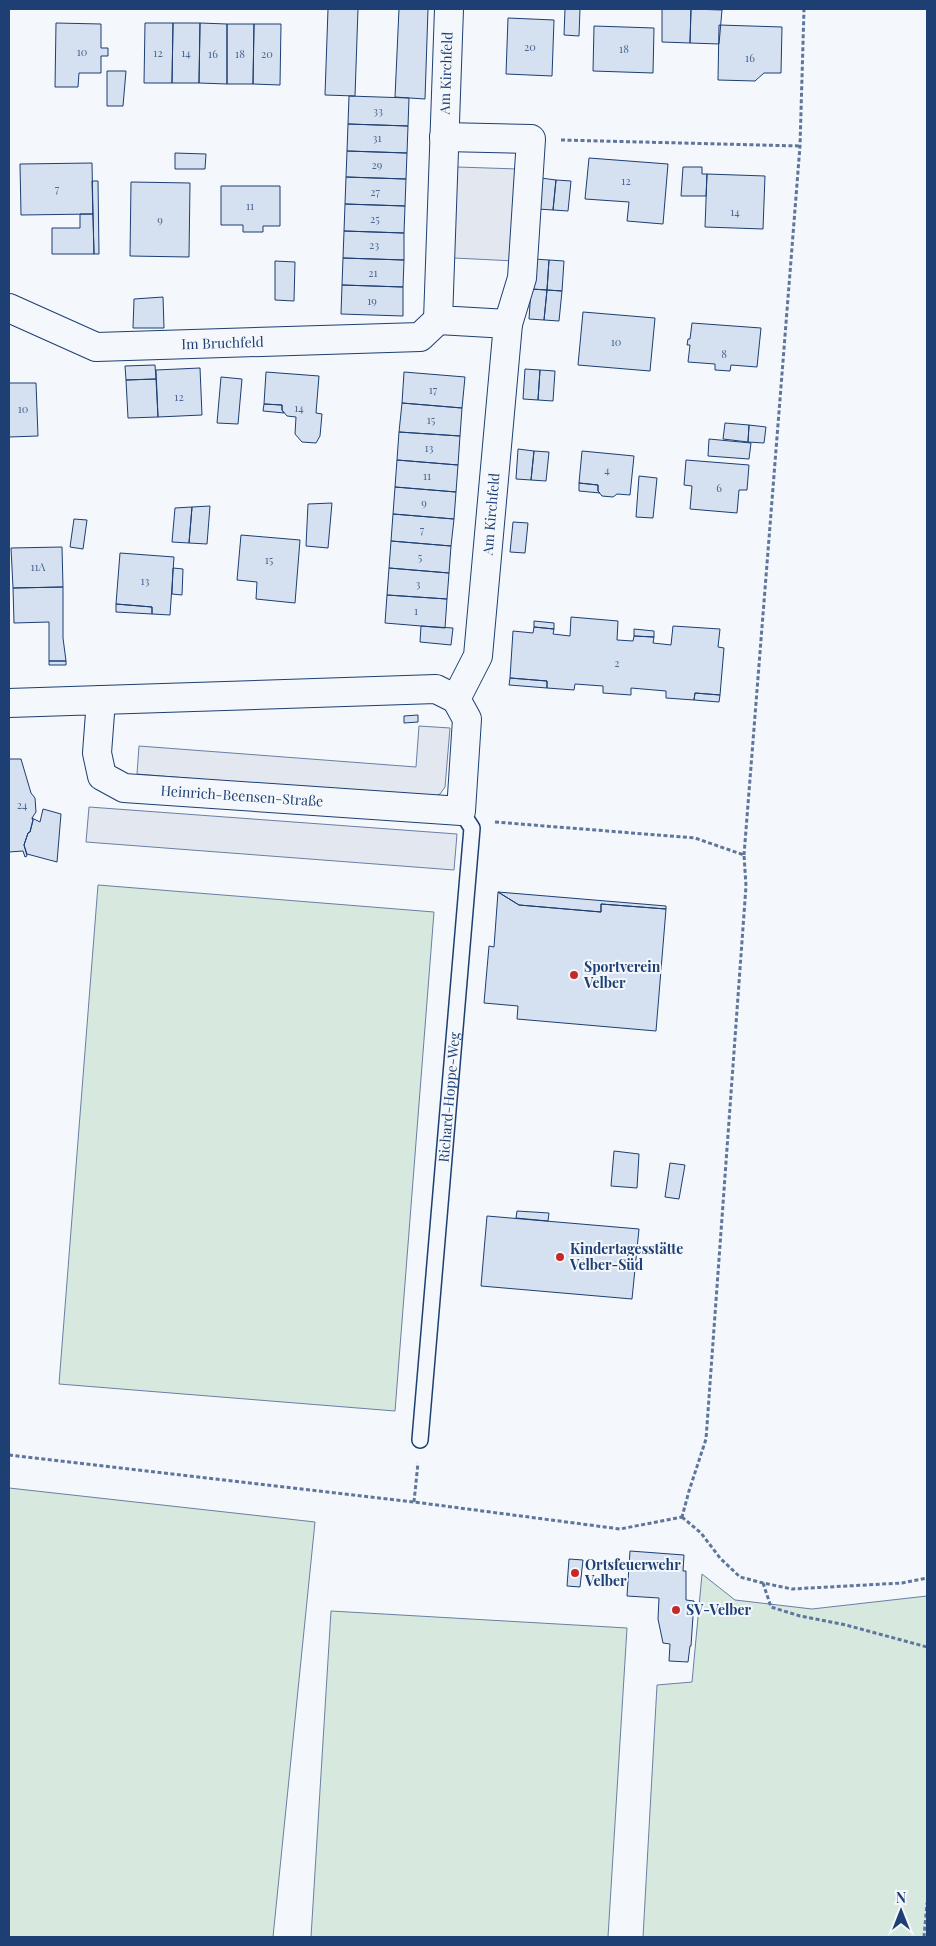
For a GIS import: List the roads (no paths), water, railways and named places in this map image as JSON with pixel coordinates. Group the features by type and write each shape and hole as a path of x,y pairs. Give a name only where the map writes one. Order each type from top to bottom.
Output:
{"street":[{"name":"Am Kirchfeld","path":"438,320 449,9"},
{"name":"Am Kirchfeld","path":"444,137 531,139 522,278 508,324 478,656 456,699"},
{"name":"Im Bruchfeld","path":"9,308 96,347 420,337 438,320"},
{"path":"438,320 508,324"},
{"path":"9,703 436,689 456,699"},
{"name":"Richard-Hoppe-Weg","path":"456,699 467,719 461,811"},
{"name":"Heinrich-Beensen-Straße","path":"101,700 97,753 102,776 124,788 461,811"}],"lane":[{"name":"Richard-Hoppe-Weg","path":"420,1440 472,828 461,811"}],"place":[{"name":"Sportverein Velber","path":"574,975"},
{"name":"Kindertagesstätte Velber-Süd","path":"560,1257"},
{"name":"Ortsfeuerwehr Velber","path":"575,1573"},
{"name":"SV-Velber","path":"676,1610"}]}
